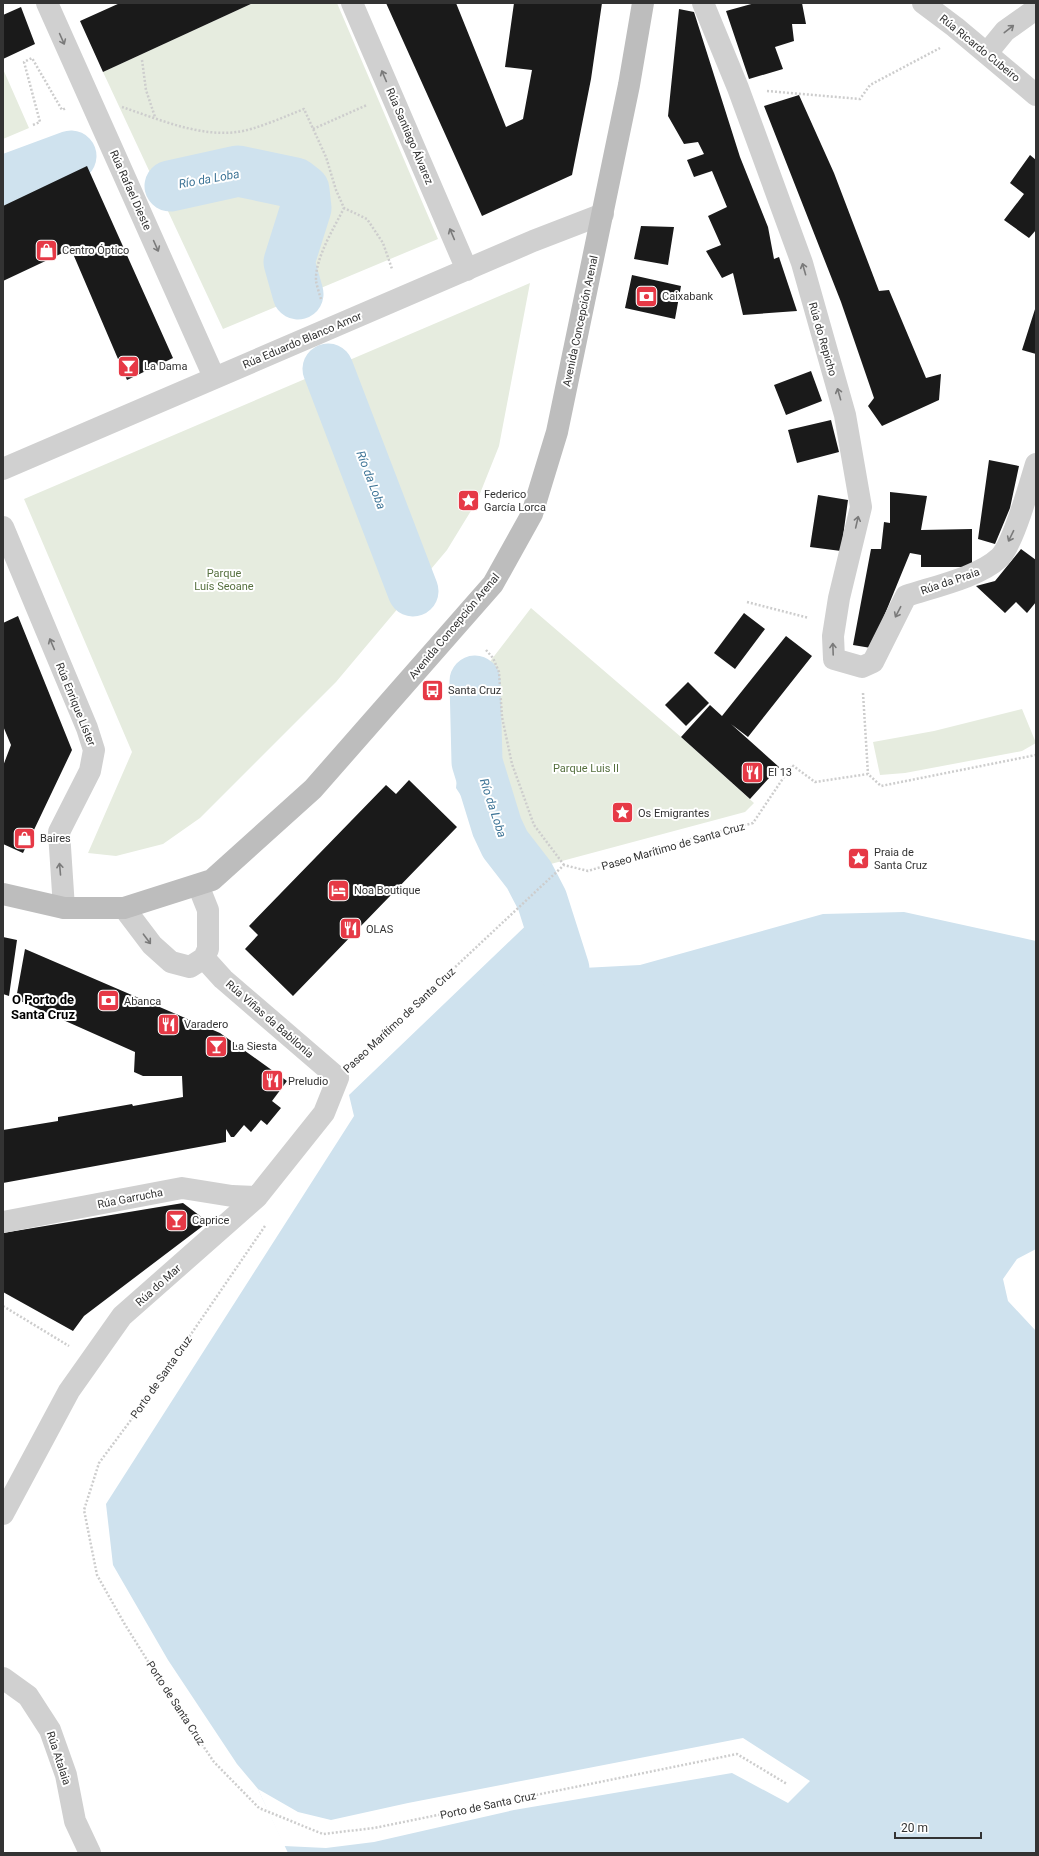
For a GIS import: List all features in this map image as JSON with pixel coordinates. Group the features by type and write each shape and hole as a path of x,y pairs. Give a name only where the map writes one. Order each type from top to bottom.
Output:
{"main road":[{"name":"Avenida Concepción Arenal","path":"124,908 212,880 313,789 493,584 532,514 557,432 629,85 642,3"},
{"path":"3,894 64,908 124,908"}],"street":[{"name":"Rúa Rafael Dieste","path":"47,3 214,377"},
{"name":"Rúa Santiago Álvarez","path":"352,3 467,270"},
{"name":"Rúa do Repicho","path":"704,3 738,88 802,263 845,415 861,507 835,624 833,636 834,659 862,667"},
{"name":"Rúa Ricardo Cubeiro","path":"923,3 987,53 1036,95"},
{"path":"987,53 1005,31 1036,9"},
{"name":"Rúa Eduardo Blanco Amor","path":"3,469 533,241 603,214"},
{"name":"Rúa da Praia","path":"862,667 873,662 906,596 982,570 1001,557 1015,527 1036,464"},
{"name":"Rúa Enrique Líster","path":"3,526 87,728 94,750 90,771 59,832 64,908"},
{"path":"124,908 152,945 171,962 190,967 204,958 208,949 208,910 198,885"},
{"name":"Rúa Viñas da Babilonia","path":"204,958 223,979 338,1078"},
{"name":"Rúa do Mar","path":"3,1514 69,1391 122,1316 257,1197 324,1113 338,1078"},
{"name":"Rúa Garrucha","path":"3,1222 182,1188 232,1196 257,1197"},
{"name":"Rúa Atalaia","path":"3,1678 28,1696 50,1730 66,1775 75,1821 90,1853"}],"path":[{"path":"738,88 860,99 870,85 942,46 955,27"},
{"path":"33,125 40,122 24,62 32,58 62,110 72,106"},
{"path":"142,60 146,90 155,118"},
{"path":"118,105 178,126 217,133 239,132 304,109 326,157 336,190 344,208 367,219 383,243 392,269"},
{"path":"313,129 355,110"},
{"path":"321,299 316,281 318,266 328,239 344,208"},
{"path":"747,602 835,624"},
{"path":"486,650 493,658 499,672 502,717 512,764 534,825 564,865"},
{"path":"862,667 868,774 881,786 1036,755"},
{"name":"Paseo Marítimo de Santa Cruz","path":"338,1078 564,865 588,871 694,838 753,823 792,765 815,782 868,774"},
{"name":"Porto de Santa Cruz","path":"270,1220 148,1397 99,1463 84,1510 97,1575 145,1656 214,1762 259,1808 323,1834 374,1828 737,1754 787,1784"},
{"path":"3,1306 65,1344 93,1358"}],"green space":[{"path":"253,3 337,3 438,239 223,329 103,72"},
{"path":"3,69 29,128 3,139"},
{"name":"Parque Luís Seoane","path":"530,283 499,446 477,501 447,550 336,682 200,818 163,844 116,856 88,853 132,752 24,499"},
{"name":"Parque Luis II","path":"531,608 681,737 754,803 745,812 547,865 516,842 483,697 475,681"},
{"path":"1022,709 1036,743 1022,751 905,773 880,775 873,742 934,731"}],"water":[{"path":"475,681 483,697 516,842 495,848 456,788 463,697"},
{"path":"541,911 564,969 640,965 823,914 904,912 1036,941 1036,1249 1017,1259 1003,1279 1008,1301 1036,1331 1036,1853 288,1853 258,1789 237,1764 168,1660 113,1565 106,1504 354,1116 349,1095"}],"pier":[{"path":"743,1738 810,1781 788,1803 732,1773 514,1810 374,1842 326,1848 284,1846 258,1789 298,1812 331,1820 408,1803"}],"building":[{"path":"120,3 253,3 103,72 80,21"},
{"path":"386,3 456,3 506,127 523,119 532,70 505,67 514,3 602,3 591,79 572,175 482,216"},
{"path":"755,3 802,3 806,24 792,24 794,41 775,47 783,69 749,79 726,11"},
{"path":"21,7 35,44 3,59 3,15"},
{"path":"679,9 694,12 740,157 768,227 774,259 779,257 797,311 743,315 733,273 722,278 706,251 721,245 708,216 727,207 712,171 694,177 687,160 704,154 698,142 684,144 668,116"},
{"path":"799,95 834,173 879,291 889,290 926,378 941,374 939,400 882,426 868,406 874,398 841,302 764,106"},
{"path":"1030,155 1036,160 1036,230 1029,238 1004,220 1024,194 1010,183"},
{"path":"87,166 173,358 127,380 71,249 3,281 3,206"},
{"path":"641,226 674,227 668,265 634,259"},
{"path":"632,275 681,286 675,319 625,308"},
{"path":"1036,306 1036,354 1022,350"},
{"path":"811,371 822,401 786,415 774,385"},
{"path":"831,420 839,452 797,463 788,430"},
{"path":"989,460 1019,466 1010,508 995,544 978,539"},
{"path":"890,492 927,496 921,530 972,529 972,567 921,567 921,555 910,553 871,648 853,645 871,549 881,549 884,522 890,523"},
{"path":"818,495 848,500 841,551 810,547"},
{"path":"1021,549 1036,560 1036,602 1027,613 1016,602 1005,613 976,586 995,581"},
{"path":"744,613 765,629 735,669 714,653"},
{"path":"18,616 72,750 23,853 3,844 3,766 11,745 3,726 3,623"},
{"path":"786,636 812,656 748,737 731,724 779,767 750,799 681,737 710,705 722,716"},
{"path":"688,682 709,703 686,726 665,705"},
{"name":"Noa Boutique","path":"409,780 457,827 293,996 245,949 258,935 249,926 386,785 396,794"},
{"path":"3,937 17,940 9,996 3,994"},
{"path":"25,949 220,1033 287,1081 272,1101 281,1108 267,1125 261,1120 251,1132 244,1125 234,1137 231,1137 226,1129 226,1142 3,1183 3,1130 58,1121 58,1117 183,1097 182,1076 143,1076 134,1072 135,1052 16,999"},
{"path":"183,1203 208,1222 84,1316 73,1331 3,1292 3,1233"}],"waterway":[{"name":"Río da Loba","path":"3,181 71,156"},
{"name":"Río da Loba","path":"170,186 238,171 295,183 304,190 306,208 289,262 298,294"},
{"name":"Río da Loba","path":"328,369 413,591"},
{"name":"Río da Loba","path":"475,681 477,762 497,827 505,844 529,875 542,900 564,969"}],"place":[{"name":"Centro Óptico","path":"46,250"},
{"name":"Caixabank","path":"647,296"},
{"name":"La Dama","path":"128,366"},
{"name":"Federico García Lorca","path":"468,500"},
{"name":"Santa Cruz","path":"432,690"},
{"name":"El 13","path":"753,772"},
{"name":"Os Emigrantes","path":"623,813"},
{"name":"Baires","path":"25,838"},
{"name":"Praia de Santa Cruz","path":"858,858"},
{"name":"Noa Boutique","path":"339,890"},
{"name":"OLAS","path":"350,929"},
{"name":"Abanca","path":"109,1001"},
{"name":"Varadero","path":"168,1024"},
{"name":"La Siesta","path":"217,1046"},
{"name":"Preludio","path":"273,1081"},
{"name":"Caprice","path":"177,1220"}],"district":[{"name":"O Porto de Santa Cruz","path":"43,1006"}]}
